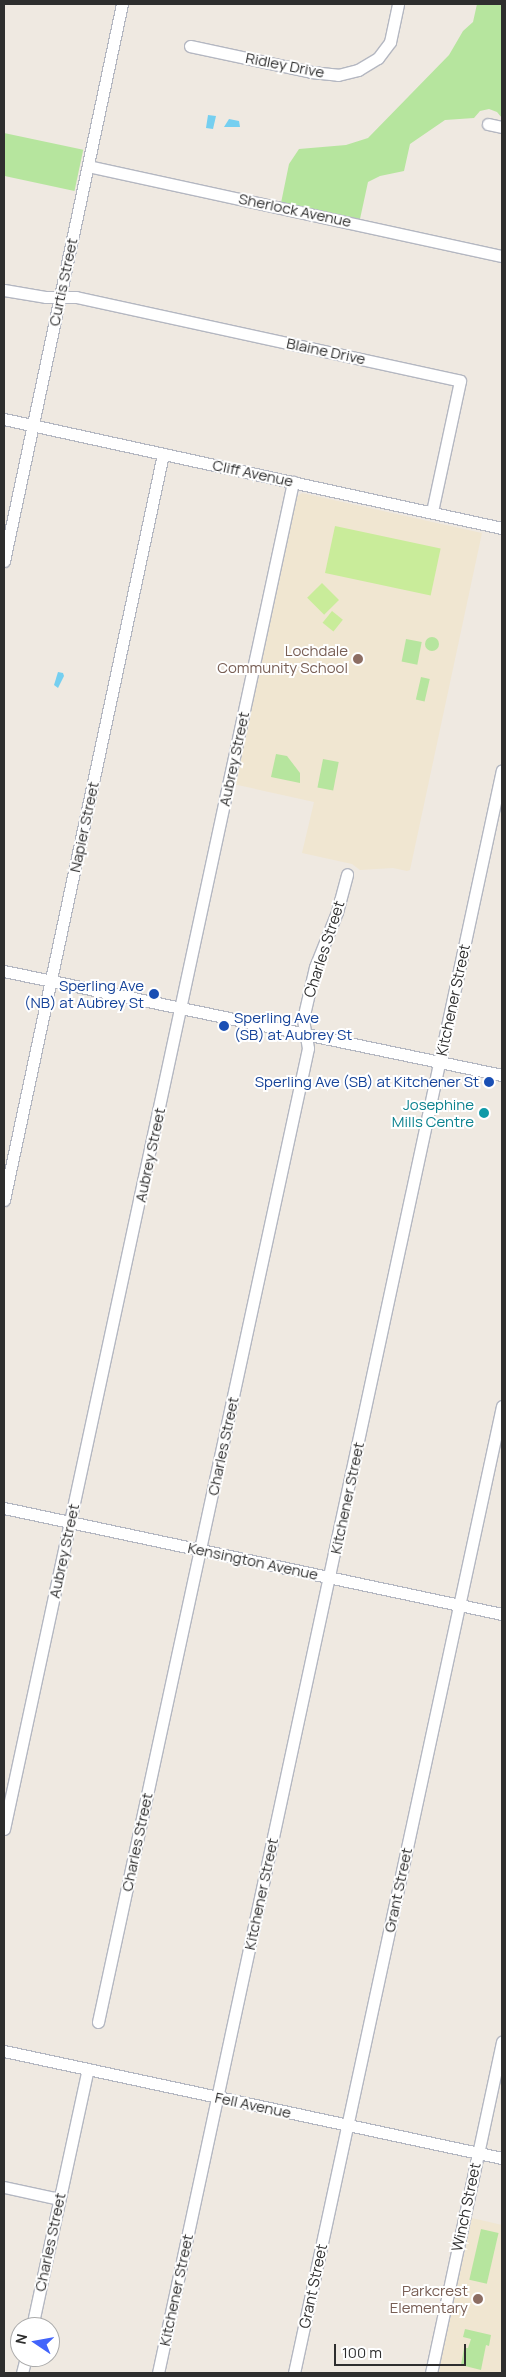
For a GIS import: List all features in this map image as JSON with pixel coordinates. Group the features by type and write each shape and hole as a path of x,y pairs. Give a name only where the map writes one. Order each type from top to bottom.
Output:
{"street":[{"name":"Curtis Street","path":"4,561 122,4"},
{"name":"Ridley Drive","path":"190,46 311,72 338,74 358,70 378,58 390,42 398,4"},
{"path":"488,124 502,127"},
{"name":"Sherlock Avenue","path":"88,166 502,256"},
{"path":"4,290 60,297"},
{"name":"Blaine Drive","path":"60,297 76,297 460,381 432,512"},
{"name":"Cliff Avenue","path":"4,419 502,528"},
{"name":"Napier Street","path":"4,1200 163,454"},
{"name":"Aubrey Street","path":"4,1829 294,482"},
{"name":"Kitchener Street","path":"158,2373 502,770"},
{"name":"Charles Street","path":"98,2022 308,1048 303,1019 315,967 337,912 347,874"},
{"path":"4,971 502,1075"},
{"name":"Grant Street","path":"294,2373 502,1406"},
{"name":"Kensington Avenue","path":"4,1508 502,1614"},
{"name":"Winch Street","path":"431,2373 502,2042"},
{"name":"Fell Avenue","path":"4,2051 502,2158"},
{"name":"Charles Street","path":"34,2317 88,2069"},
{"path":"4,2187 59,2199"}],"shaded area":[{"name":"Lochdale Community School","path":"302,493 482,533 410,870 407,871 393,868 360,870 352,864 302,853 314,802 233,784 295,498"},
{"name":"Parkcrest Elementary","path":"472,2218 502,2225 502,2373 438,2373"}],"green space":[{"path":"477,4 502,4 502,118 497,112 489,109 480,111 474,118 445,120 410,144 404,171 380,176 368,182 360,219 281,203 289,164 299,149 346,145 368,138 449,55 463,31 473,22"},
{"path":"4,133 83,150 74,191 4,176"},
{"path":"335,526 441,548 431,595 325,573"},
{"path":"322,583 339,600 324,615 307,598"},
{"path":"332,611 343,620 333,631 323,623"},
{"path":"429,637 435,637 439,644 435,651 429,651 425,647 425,641"},
{"path":"406,639 422,642 417,665 402,662"},
{"path":"421,677 430,679 425,701 416,699"},
{"path":"276,754 287,756 300,773 300,783 271,777"},
{"path":"323,759 339,762 333,791 317,787"},
{"path":"481,2229 499,2233 487,2284 469,2280"},
{"path":"465,2329 491,2335 489,2346 486,2345 481,2370 461,2365 464,2348 468,2348 471,2339 463,2337"}],"water":[{"path":"208,115 216,116 213,129 206,128"},
{"path":"229,119 239,121 240,127 224,127"},
{"path":"58,672 63,673 64,676 58,688 54,685"}],"place":[{"name":"Lochdale Community School","path":"358,659"},
{"name":"Sperling Ave (NB) at Aubrey St","path":"154,994"},
{"name":"Sperling Ave (SB) at Aubrey St","path":"224,1026"},
{"name":"Sperling Ave (SB) at Kitchener St","path":"489,1082"},
{"name":"Josephine Mills Centre","path":"484,1113"},
{"name":"Parkcrest Elementary","path":"478,2299"}]}
